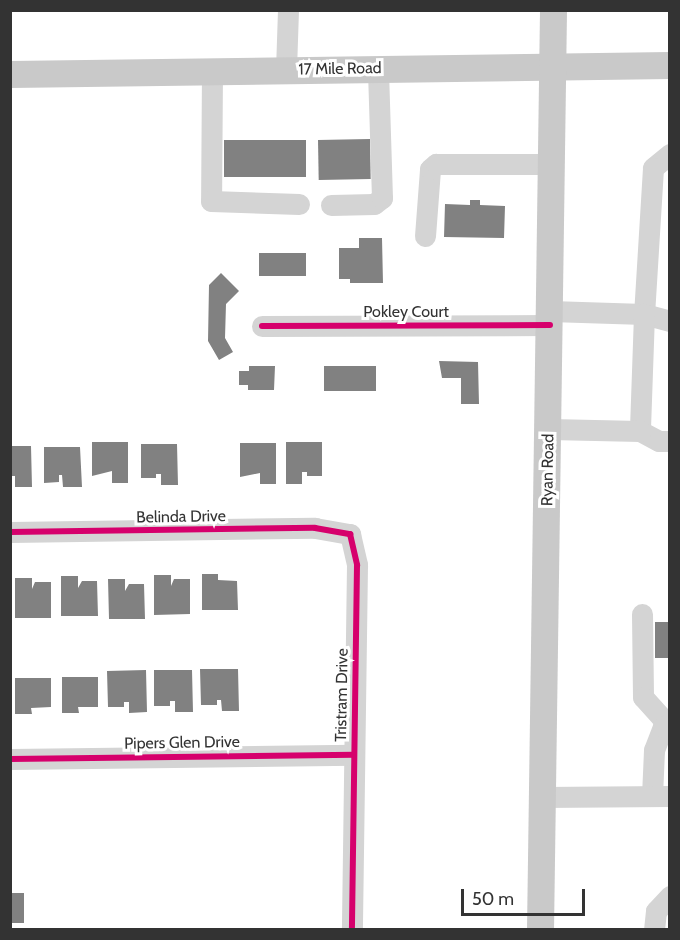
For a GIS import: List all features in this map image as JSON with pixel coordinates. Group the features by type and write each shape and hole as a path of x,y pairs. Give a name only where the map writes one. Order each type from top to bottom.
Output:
{"main road":[{"name":"Ryan Road","path":"540,930 549,429 553,10"},
{"name":"17 Mile Road","path":"10,74 669,65"}],"street":[{"path":"286,70 288,10"},
{"path":"331,205 374,204 382,198 378,68"},
{"path":"212,70 211,201 298,204"},
{"path":"640,431 653,168 669,154"},
{"path":"426,236 430,169 436,164 551,164"},
{"name":"Pokley Court","path":"262,326 644,314 669,321"},
{"path":"549,429 640,431 659,441 669,441"},
{"name":"Belinda Drive","path":"10,532 315,528 350,534"},
{"name":"Tristram Drive","path":"350,534 357,555 352,930"},
{"path":"542,797 661,796 654,750 669,725 643,697 642,614"},
{"name":"Pipers Glen Drive","path":"10,759 354,755"},
{"path":"654,930 656,911 669,896"}],"building":[{"path":"370,139 371,179 319,180 318,140"},
{"path":"224,140 306,140 306,177 224,177"},
{"path":"470,200 480,200 480,205 505,206 504,238 444,237 445,204 470,205"},
{"path":"359,238 382,238 383,283 350,283 350,279 339,279 339,248 359,248"},
{"path":"259,253 306,253 306,276 259,276"},
{"path":"221,273 239,291 226,304 225,338 233,352 219,360 208,341 209,285"},
{"path":"439,361 478,362 479,404 461,404 461,378 442,378"},
{"path":"249,366 275,366 274,390 248,390 248,385 239,385 239,371 249,371"},
{"path":"324,366 376,366 376,391 324,391"},
{"path":"92,442 128,442 128,483 112,483 112,471 92,476"},
{"path":"286,442 322,442 322,476 307,476 307,472 302,472 302,484 286,484"},
{"path":"240,443 276,443 276,484 260,484 260,473 240,477"},
{"path":"141,444 177,444 178,485 161,485 161,474 156,474 156,478 141,478"},
{"path":"10,446 31,446 32,487 15,487 15,476 10,476"},
{"path":"44,447 80,447 82,487 63,487 62,475 59,475 59,482 44,483"},
{"path":"202,574 218,574 218,580 237,581 238,610 202,610"},
{"path":"154,575 171,575 171,586 174,579 190,579 190,614 154,615"},
{"path":"61,576 78,576 78,588 82,581 97,581 98,616 61,616"},
{"path":"15,578 32,578 32,589 35,582 51,582 51,618 15,618"},
{"path":"108,579 125,579 125,591 129,584 144,584 145,619 109,619"},
{"path":"655,622 670,622 670,658 655,658"},
{"path":"200,669 238,669 239,711 222,711 221,700 217,700 217,705 201,705"},
{"path":"146,670 147,712 129,713 129,702 124,702 124,707 108,707 107,671"},
{"path":"154,670 192,670 193,712 175,712 175,701 170,701 170,706 154,706"},
{"path":"62,677 98,677 98,707 78,707 79,713 62,713"},
{"path":"15,678 51,678 51,707 31,708 32,714 15,714"},
{"path":"10,893 24,893 24,923 10,923"}],"cycle path":[{"path":"262,326 550,325"},
{"path":"10,532 315,528 350,534 357,565 352,930"},
{"path":"10,759 354,755"}]}
